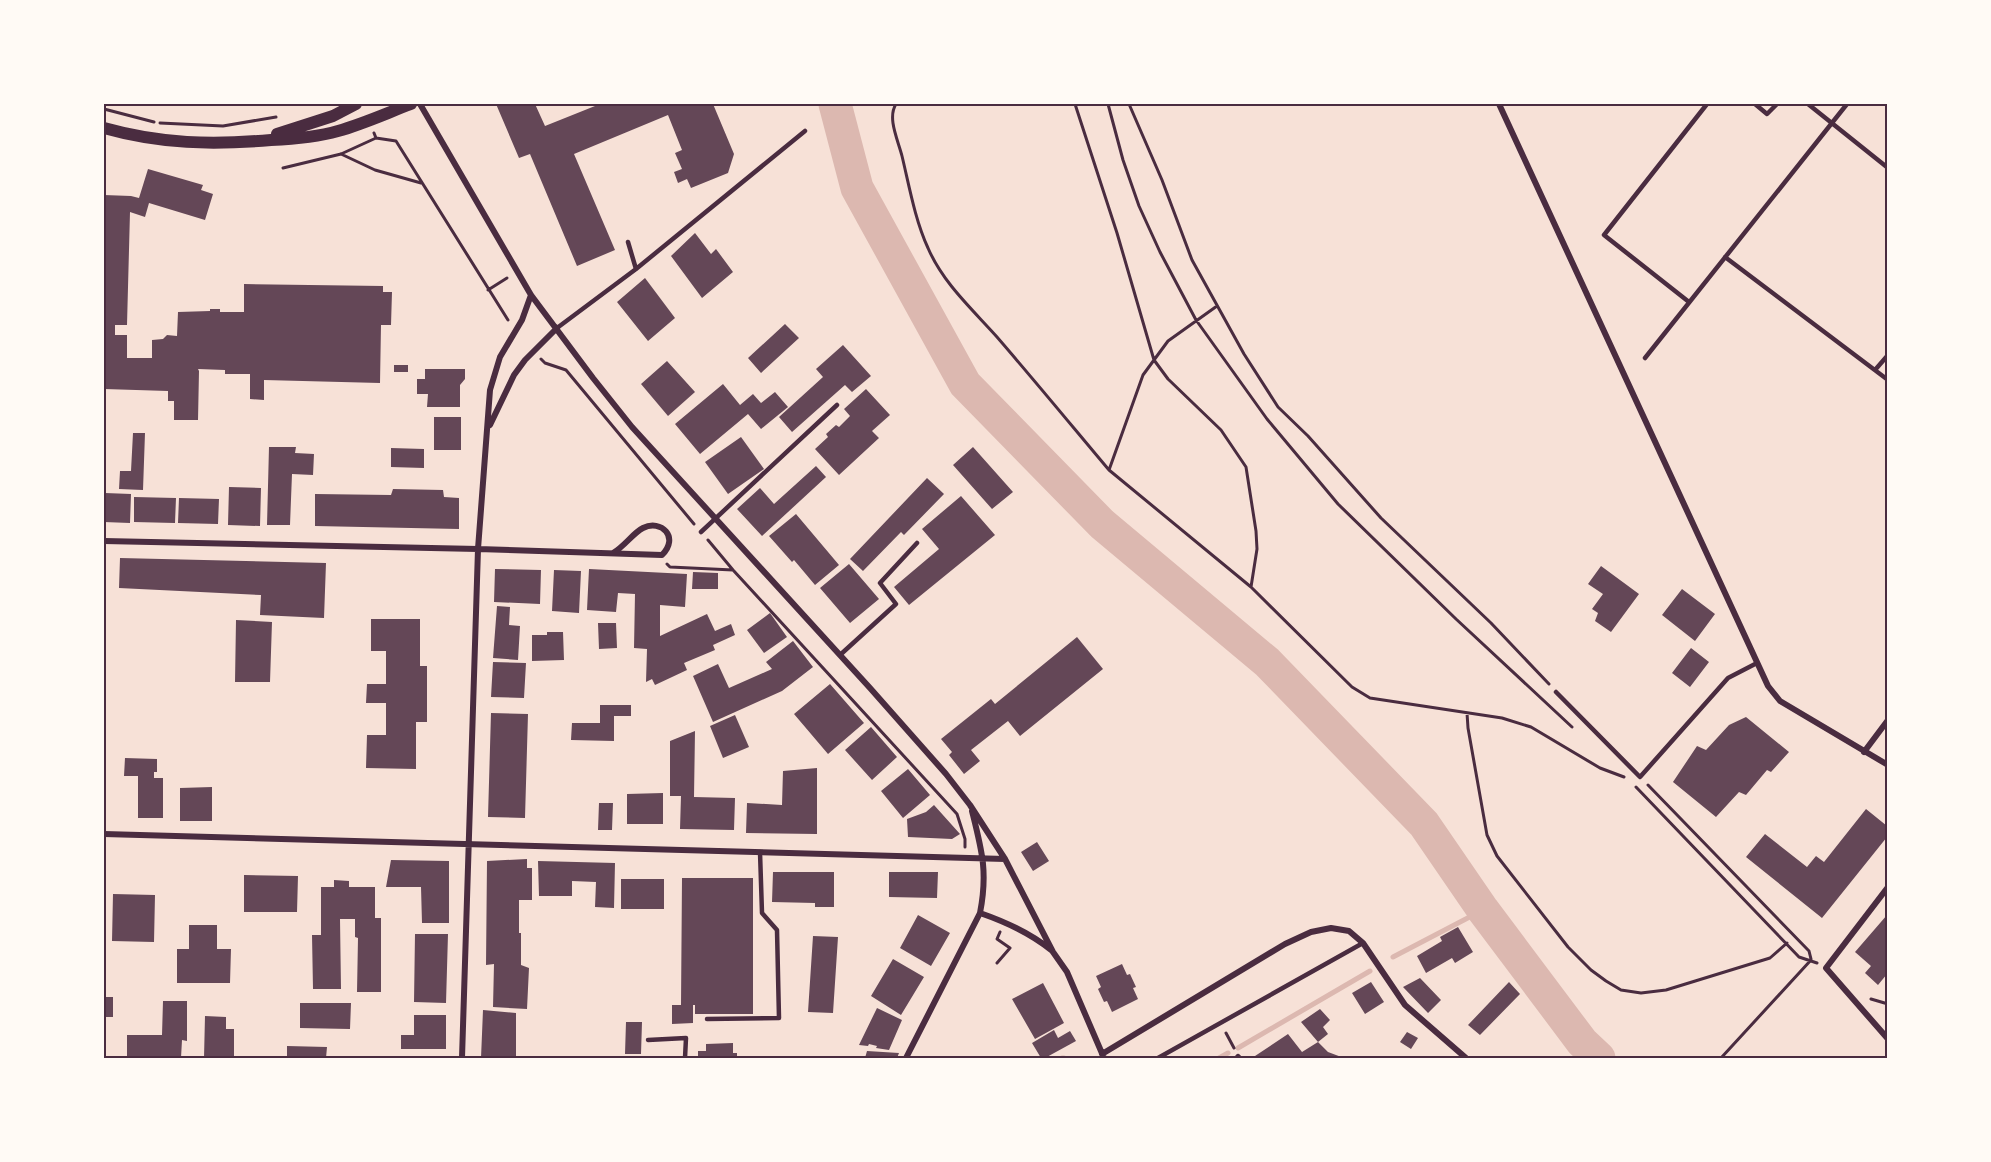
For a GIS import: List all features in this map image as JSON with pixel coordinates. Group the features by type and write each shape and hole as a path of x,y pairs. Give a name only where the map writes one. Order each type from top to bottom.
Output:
{"main road":[{"path":"241,143 297,129 333,116 356,104"},
{"path":"104,128 163,141 202,144 241,143 328,133 411,104"}],"street":[{"path":"420,104 531,295 632,428 840,655 946,774 970,805 1005,859 1053,952 1067,972 1103,1056 1285,944 1311,932 1330,928 1349,931 1363,943 1405,1005 1466,1059"},
{"path":"1499,104 1768,686 1780,701 1887,765"},
{"path":"462,1059 478,549 489,428 490,390 500,357 522,320 531,295"},
{"path":"489,428 514,375 534,350 558,328"},
{"path":"104,541 662,555 669,548 670,541 667,533 661,527 641,528 624,547 614,553"},
{"path":"1864,752 1887,720"},
{"path":"906,1059 980,913 984,890 984,859 970,805"},
{"path":"104,834 1005,859"},
{"path":"1887,886 1826,968 1887,1039"},
{"path":"980,913 1005,922 1053,952"}],"lane":[{"path":"1689,303 1604,235 1707,104"},
{"path":"1755,104 1767,114 1777,104"},
{"path":"1808,104 1887,168"},
{"path":"1645,358 1847,104"},
{"path":"558,328 636,269 805,131"},
{"path":"628,242 636,269"},
{"path":"1725,256 1887,380"},
{"path":"1875,370 1887,355"},
{"path":"701,532 837,405"},
{"path":"840,655 896,604 880,583 917,543"},
{"path":"1556,692 1640,777 1728,678 1757,663"},
{"path":"707,1019 779,1018 777,930 762,913 760,852"},
{"path":"1158,1059 1363,943"},
{"path":"648,1040 686,1038 685,1059"}],"path":[{"path":"896,104 892,110 893,122 910,190 927,248 942,275 1109,470 1251,587 1352,687 1370,698 1502,718 1531,727 1600,768 1628,778 1640,777 1809,951 1811,960"},
{"path":"1075,104 1117,232 1154,360 1168,379 1221,430 1246,467 1257,549 1251,587"},
{"path":"1108,104 1123,160 1139,206 1196,320 1267,420 1338,504 1576,731"},
{"path":"1129,104 1162,180 1192,260 1244,354 1278,408 1308,436 1381,518 1491,623 1556,692"},
{"path":"104,109 157,122 223,126 282,116"},
{"path":"370,120 376,138"},
{"path":"283,168 341,154 376,138 396,141 516,331"},
{"path":"341,154 375,170 422,183"},
{"path":"488,290 518,272"},
{"path":"1109,470 1143,375 1168,341 1218,306"},
{"path":"534,350 545,363 566,370 733,570 957,814 965,838 965,859"},
{"path":"662,555 670,567 733,570"},
{"path":"1467,713 1487,835 1497,856 1568,947 1591,970 1606,981 1621,990 1641,993 1666,990 1770,958 1787,943"},
{"path":"1619,771 1799,957 1811,960"},
{"path":"997,963 1010,948 998,939 1000,932"},
{"path":"1721,1059 1803,966 1811,960"},
{"path":"1221,1023 1238,1058"}],"building":[{"path":"496,104 535,104 545,126 600,104 713,104 734,154 728,173 691,188 687,179 678,183 674,172 682,169 675,153 682,150 668,115 574,154 615,250 577,266 530,154 519,158"},
{"path":"148,169 203,185 201,190 213,194 205,220 149,203 145,217 130,212 127,325 115,325 115,335 127,335 127,358 152,358 152,340 163,339 167,335 177,336 178,312 220,309 220,312 244,312 244,284 383,286 383,292 392,292 391,325 381,325 380,383 264,380 264,400 250,399 250,374 225,374 225,370 198,369 198,420 174,420 174,401 168,401 168,391 104,389 104,195 139,198"},
{"path":"695,233 711,254 716,249 733,272 702,298 671,256"},
{"path":"645,278 675,318 648,341 617,302"},
{"path":"785,324 799,338 761,373 748,358"},
{"path":"843,345 871,376 852,392 845,385 792,432 779,417 823,377 816,369"},
{"path":"667,361 695,392 668,416 641,384"},
{"path":"394,365 408,365 408,372 394,372"},
{"path":"425,369 465,369 465,379 460,385 460,407 427,407 428,394 417,394 417,379 425,379"},
{"path":"723,384 740,405 753,394 761,403 775,392 788,407 761,429 748,414 700,454 675,424"},
{"path":"866,389 890,415 872,431 879,438 839,475 815,449 828,437 826,434 836,425 839,427 850,416 844,409"},
{"path":"434,417 461,417 461,450 434,450"},
{"path":"133,433 145,433 143,490 119,489 120,471 131,471"},
{"path":"741,437 764,469 728,494 705,462"},
{"path":"269,447 296,447 295,453 314,454 313,475 292,474 290,525 267,525"},
{"path":"973,447 1013,492 992,509 953,465"},
{"path":"391,448 424,449 424,468 391,467"},
{"path":"816,466 826,477 762,536 737,509 760,488 774,504"},
{"path":"927,478 944,494 904,535 901,532 863,571 850,559"},
{"path":"229,487 261,488 260,526 228,525"},
{"path":"393,489 443,490 444,497 459,498 459,529 315,526 315,494 391,495"},
{"path":"105,493 131,494 130,523 104,522"},
{"path":"961,496 995,535 909,605 894,587 939,549 922,529"},
{"path":"134,497 176,498 175,523 134,522"},
{"path":"179,498 219,499 218,524 178,523"},
{"path":"796,514 839,565 815,585 794,560 792,562 769,536"},
{"path":"120,558 326,563 324,618 260,615 261,595 119,588"},
{"path":"849,564 879,599 850,623 820,588"},
{"path":"1601,566 1639,594 1611,632 1595,621 1598,613 1592,609 1603,594 1588,584"},
{"path":"495,569 541,570 540,604 494,602"},
{"path":"589,569 687,574 685,607 660,605 660,636 707,614 715,631 731,624 735,635 713,645 715,650 684,663 687,670 655,685 652,679 646,682 647,649 634,648 635,594 618,593 616,612 587,610"},
{"path":"554,570 581,571 579,613 552,611"},
{"path":"693,572 718,573 718,589 692,589"},
{"path":"1682,589 1715,614 1695,641 1662,615"},
{"path":"497,606 510,607 509,625 520,626 518,660 493,658"},
{"path":"770,613 787,637 764,653 747,630"},
{"path":"371,619 420,619 420,666 427,666 427,722 416,722 416,769 366,768 367,735 386,735 386,703 366,703 367,684 386,684 386,651 371,651"},
{"path":"236,620 272,622 270,682 235,682"},
{"path":"598,623 616,623 617,648 599,649"},
{"path":"547,632 563,632 564,660 532,661 532,635 547,635"},
{"path":"1077,637 1103,669 1020,736 1008,721 971,750 980,761 964,774 949,755 952,752 941,739 991,699 995,704"},
{"path":"793,641 813,667 782,691 713,722 693,676 718,664 729,688 772,669 766,662"},
{"path":"1691,648 1709,662 1690,687 1672,673"},
{"path":"493,662 526,663 524,698 491,697"},
{"path":"830,684 864,723 828,754 794,714"},
{"path":"600,705 631,705 631,716 614,716 614,741 571,740 572,723 600,723"},
{"path":"491,713 528,714 525,818 488,817"},
{"path":"735,715 749,747 723,758 710,726"},
{"path":"1746,717 1789,752 1771,772 1767,770 1746,795 1739,792 1716,817 1673,782 1697,746 1706,750 1729,725"},
{"path":"871,727 897,757 872,780 845,750"},
{"path":"695,731 694,797 735,798 734,830 680,829 681,796 670,796 670,741"},
{"path":"125,758 157,759 157,772 154,772 154,778 163,778 163,818 138,818 138,776 124,776"},
{"path":"817,768 817,834 746,833 747,803 782,805 783,771"},
{"path":"908,769 930,795 903,818 881,791"},
{"path":"212,787 212,821 180,821 180,788"},
{"path":"663,793 663,824 627,824 627,794"},
{"path":"599,803 613,803 612,830 598,830"},
{"path":"934,805 960,834 952,839 908,837 907,819 926,812"},
{"path":"1866,809 1887,826 1887,837 1822,918 1746,857 1765,834 1807,867 1816,856 1824,862"},
{"path":"1037,842 1049,861 1033,871 1021,852"},
{"path":"527,859 527,868 532,868 532,900 519,900 519,933 521,933 521,965 529,968 527,1009 493,1007 494,964 486,965 487,861"},
{"path":"391,860 449,861 449,923 422,923 421,887 386,887"},
{"path":"538,861 615,863 614,908 595,907 596,882 572,881 572,896 539,896"},
{"path":"773,872 834,872 834,907 815,907 815,903 772,902"},
{"path":"889,872 938,872 937,898 889,897"},
{"path":"244,875 298,876 297,912 244,912"},
{"path":"682,878 753,878 753,1014 695,1014 695,1005 693,1005 693,1023 672,1024 672,1005 681,1005"},
{"path":"621,879 664,879 664,909 621,909"},
{"path":"334,880 349,881 349,887 375,887 375,918 381,918 381,992 357,992 358,938 355,937 355,919 340,919 341,989 313,989 312,935 321,935 321,887 334,887"},
{"path":"113,894 155,895 154,942 112,941"},
{"path":"918,915 950,933 931,966 900,948"},
{"path":"1887,915 1887,974 1878,985 1865,973 1871,966 1855,952"},
{"path":"189,925 217,925 217,949 231,949 230,983 177,983 177,949 189,949"},
{"path":"1458,927 1473,952 1455,963 1452,958 1426,973 1417,956 1442,941 1440,937"},
{"path":"415,934 448,934 446,1003 414,1002"},
{"path":"813,936 838,937 833,1013 808,1012"},
{"path":"893,959 924,977 901,1015 871,996"},
{"path":"1122,964 1136,987 1133,988 1138,999 1112,1012 1098,989 1101,987 1096,976"},
{"path":"1420,978 1441,1000 1428,1013 1403,987"},
{"path":"1371,982 1384,1002 1365,1014 1352,993"},
{"path":"1509,982 1520,994 1480,1035 1468,1025"},
{"path":"1043,983 1064,1023 1035,1039 1012,999"},
{"path":"104,997 113,997 113,1017 104,1017"},
{"path":"163,1001 187,1001 187,1041 182,1040 181,1058 127,1058 127,1035 162,1035"},
{"path":"300,1003 351,1003 350,1029 300,1028"},
{"path":"877,1008 902,1020 889,1050 876,1048 877,1046 869,1044 868,1046 859,1045"},
{"path":"1320,1009 1330,1020 1323,1027 1328,1034 1318,1042 1301,1022"},
{"path":"483,1010 516,1013 516,1058 481,1058"},
{"path":"414,1015 446,1015 446,1049 401,1049 401,1035 414,1035"},
{"path":"205,1016 226,1017 226,1029 234,1029 234,1058 204,1058"},
{"path":"626,1022 642,1022 641,1054 625,1054"},
{"path":"1054,1030 1058,1038 1070,1031 1076,1041 1041,1058 1032,1043"},
{"path":"1407,1032 1418,1038 1411,1049 1400,1042"},
{"path":"1288,1034 1302,1052 1318,1042 1328,1052 1344,1058 1252,1058"},
{"path":"733,1043 733,1053 737,1053 737,1058 698,1058 698,1051 706,1051 706,1044"},
{"path":"287,1046 327,1047 326,1058 287,1058"},
{"path":"867,1051 899,1053 897,1058 865,1058"}],"waterway":[{"path":"835,104 857,188 965,384 1102,524 1267,662 1424,824 1483,910 1582,1042 1599,1058"},
{"path":"1393,957 1483,910"},
{"path":"1238,1048 1370,971"},
{"path":"1219,1058 1228,1053"}]}
